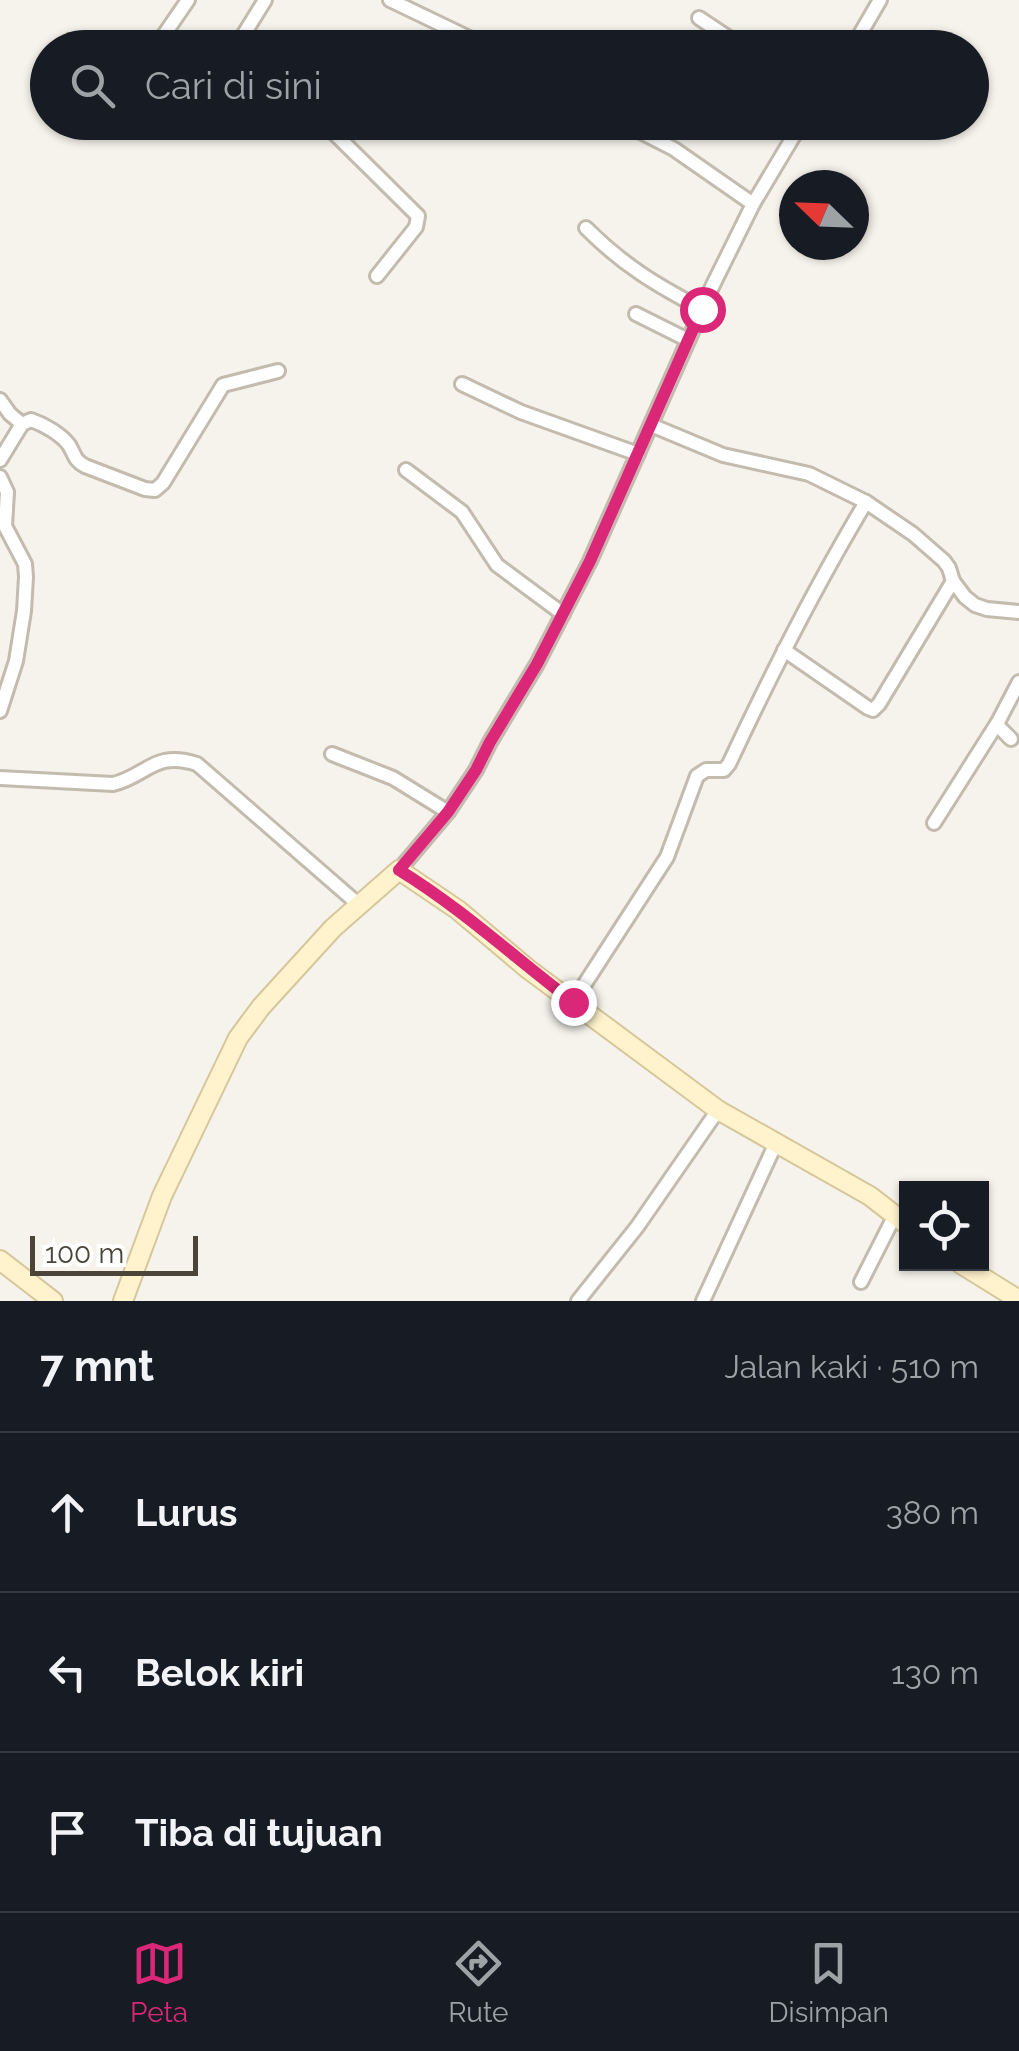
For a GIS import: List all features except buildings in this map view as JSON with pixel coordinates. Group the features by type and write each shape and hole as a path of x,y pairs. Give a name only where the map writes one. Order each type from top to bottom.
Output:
{"street":[{"path":"167,30 188,0"},
{"path":"246,30 265,0"},
{"path":"390,0 452,30"},
{"path":"862,30 880,0"},
{"path":"699,18 717,30"},
{"path":"341,140 419,219 377,276"},
{"path":"657,140 754,204"},
{"path":"123,1301 162,1196 238,1038 261,1006 358,904 399,870 448,812 524,687 590,561 702,309 754,204 791,140"},
{"path":"586,228 624,264 702,309"},
{"path":"636,314 688,340"},
{"path":"0,460 22,424 30,420 64,440 78,462 155,490 223,385 278,371"},
{"path":"462,384 522,412 638,454"},
{"path":"0,400 22,424"},
{"path":"650,425 723,455 810,474 866,502 944,560 953,582 975,604 1019,612"},
{"path":"406,470 462,512 498,566 564,614"},
{"path":"0,477 6,492 5,526 25,564 26,576 16,661 0,711"},
{"path":"573,1002 668,857 696,776 706,770 724,770 729,764 830,560 866,502"},
{"path":"784,650 873,710 953,582"},
{"path":"934,823 1019,682"},
{"path":"998,722 1010,739"},
{"path":"332,754 393,778 448,812"},
{"path":"0,778 113,784 169,760 186,760 196,764 358,904"},
{"path":"399,870 480,927 528,969 718,1110 870,1196 899,1218"},
{"path":"578,1301 637,1226 718,1110"},
{"path":"703,1301 776,1142"},
{"path":"861,1282 899,1223"},
{"path":"0,1260 53,1301"},
{"path":"971,1271 1019,1300"}],"route":[{"path":"573,1002 458,910 399,870 448,812 537,664 590,561 702,309"}]}
